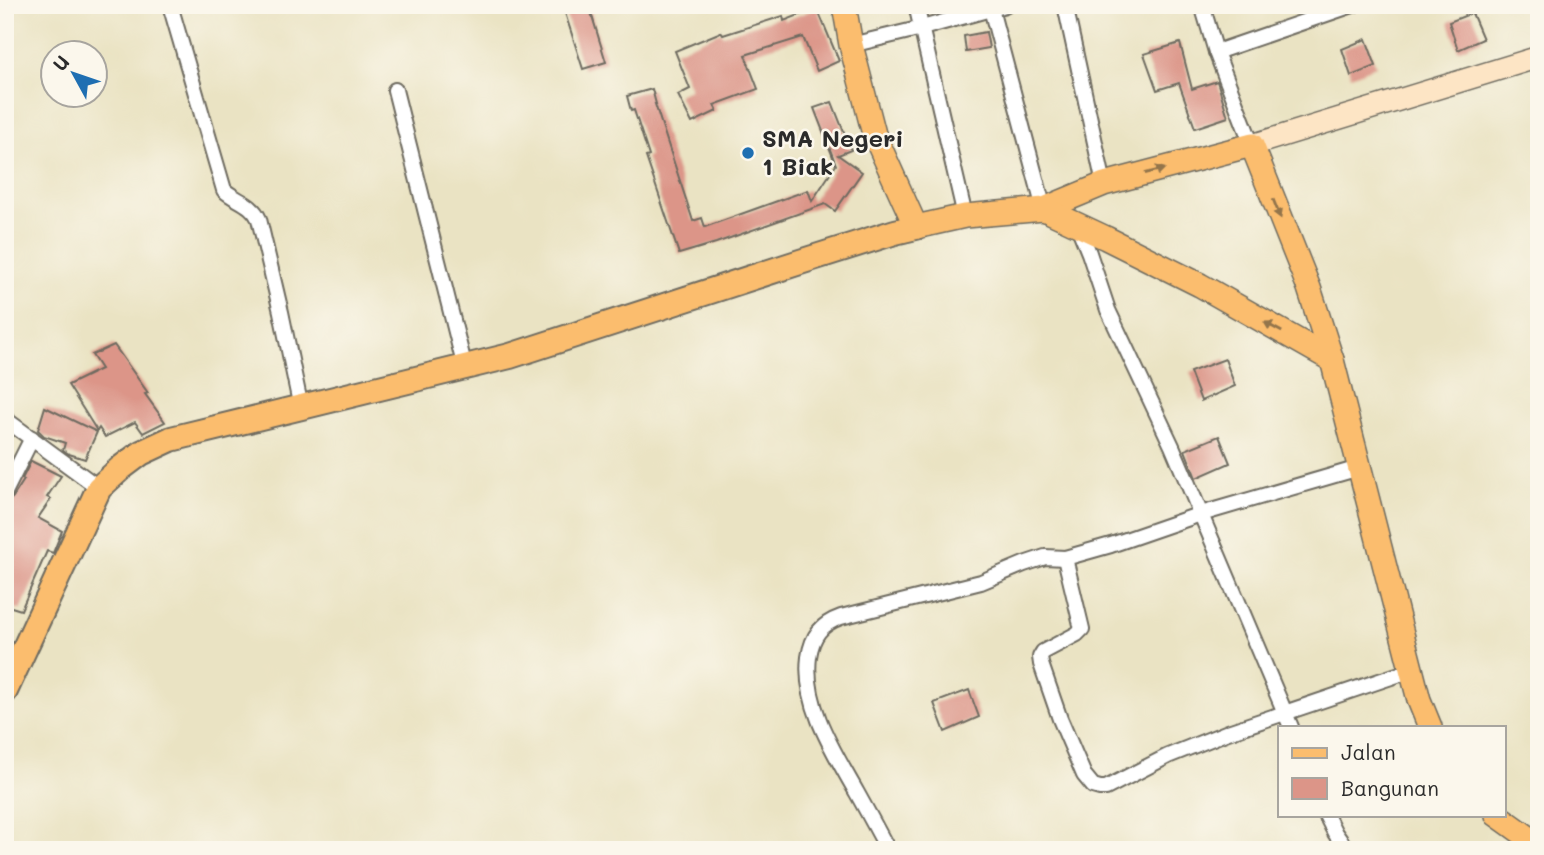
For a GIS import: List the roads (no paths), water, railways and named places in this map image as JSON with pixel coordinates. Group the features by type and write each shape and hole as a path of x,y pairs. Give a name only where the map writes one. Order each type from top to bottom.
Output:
{"highway":[{"path":"5,691 99,488 141,453 171,439 510,356 824,254 916,227"}],"main road":[{"path":"844,5 851,45 874,134 916,227 965,216 1044,209 1104,184 1252,145 1539,57"},
{"path":"1252,145 1309,288 1332,360 1419,700 1430,726"},
{"path":"1104,184 1093,196 1090,204 1091,215 1106,237"},
{"path":"1044,209 1200,285 1332,360"},
{"path":"1498,816 1539,845"}],"street":[{"path":"170,5 223,190 252,208 259,219 301,408"},
{"path":"916,5 965,216"},
{"path":"1065,5 1104,184"},
{"path":"1202,5 1216,52 1252,145"},
{"path":"1216,52 1353,5"},
{"path":"851,45 995,7 1044,209"},
{"path":"395,90 465,368"},
{"path":"1078,226 1108,310 1142,380 1292,726"},
{"path":"5,419 99,488"},
{"path":"5,492 32,438"},
{"path":"888,850 830,745 814,705 808,668 810,647 821,627 841,617 981,582 1045,557 1065,558 1111,545 1201,514 1359,468"},
{"path":"1065,558 1082,629 1043,652 1040,657 1060,719 1084,775 1093,786 1106,788 1168,756 1228,732 1412,670"},
{"path":"1326,816 1348,850"}],"place":[{"name":"SMA Negeri 1 Biak","path":"748,153"}]}
